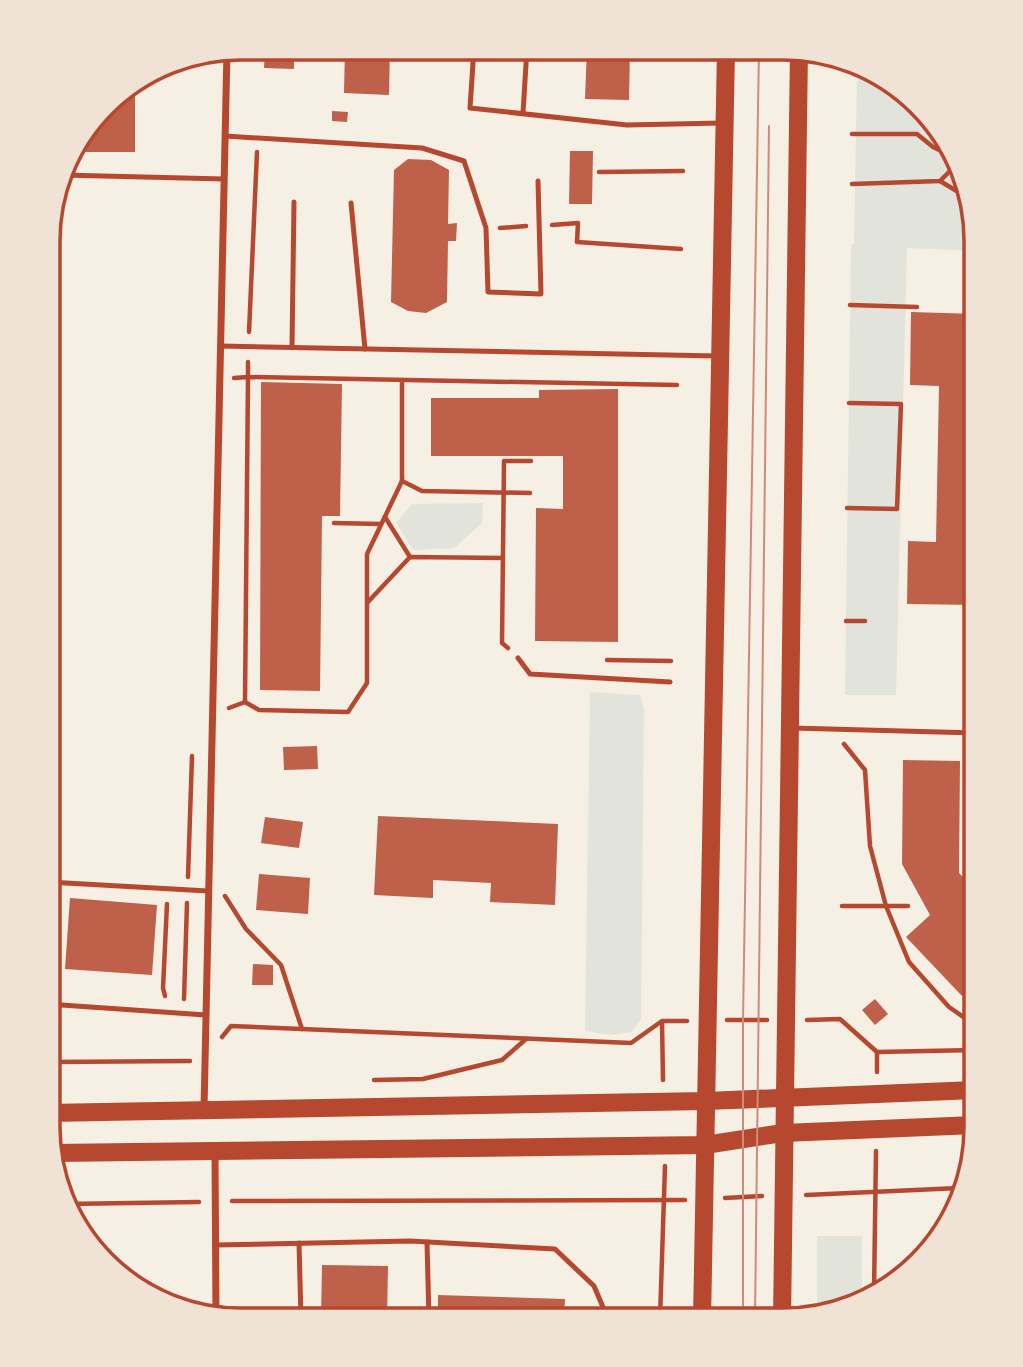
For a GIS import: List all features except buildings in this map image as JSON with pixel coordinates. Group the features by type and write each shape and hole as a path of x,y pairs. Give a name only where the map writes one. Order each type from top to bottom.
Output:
{"main road":[{"path":"702,1308 726,60"},
{"path":"782,1308 799,61"},
{"path":"60,1113 399,1104 706,1101 963,1090"},
{"path":"61,1153 705,1145 783,1133 963,1125"}],"street":[{"path":"204,1111 227,61"},
{"path":"215,1151 216,1306"}],"lane":[{"path":"473,60 470,108 627,125 725,123"},
{"path":"523,113 526,60"},
{"path":"225,136 422,148 464,161 486,228 488,292 541,294 538,181"},
{"path":"71,176 224,179"},
{"path":"292,347 294,202"},
{"path":"351,203 365,349"},
{"path":"220,346 721,356"},
{"path":"518,658 530,674 670,682"},
{"path":"789,727 963,733"},
{"path":"60,883 208,891"},
{"path":"60,1005 206,1015"},
{"path":"215,1245 427,1242 555,1249 594,1286 603,1308"},
{"path":"427,1242 429,1308"},
{"path":"299,1243 301,1308"}],"path":[{"path":"852,134 917,134 939,150"},
{"path":"258,138 248,346 245,702 259,710 348,712 367,683 367,554 402,481 402,380"},
{"path":"940,181 949,170"},
{"path":"599,172 683,171"},
{"path":"852,184 940,181 957,192"},
{"path":"486,228 578,223 577,242 681,249"},
{"path":"850,305 917,307"},
{"path":"220,378 677,385"},
{"path":"847,508 897,509 901,404 849,402"},
{"path":"518,658 502,643 504,461 531,461"},
{"path":"402,481 422,491 530,494"},
{"path":"385,517 410,557"},
{"path":"334,523 381,524"},
{"path":"367,603 410,557 503,558"},
{"path":"846,621 865,621"},
{"path":"594,660 671,661"},
{"path":"844,744 864,770 870,846 886,906 909,962 949,1007 963,1017"},
{"path":"167,889 163,988 171,1013"},
{"path":"208,891 224,894 246,929 281,965 302,1029"},
{"path":"842,906 908,906"},
{"path":"840,1019 877,1052 963,1050"},
{"path":"60,1062 205,1060 231,1026 631,1043 662,1021"},
{"path":"374,1080 423,1079 502,1060 527,1039"},
{"path":"877,1052 877,1093"},
{"path":"874,1282 876,1128"},
{"path":"77,1204 666,1200 953,1188"},
{"path":"661,1308 666,1200"}],"shaded area":[{"path":"857,76 893,97 911,112 926,130 945,160 954,182 964,240 964,250 907,248 896,695 845,695 851,244 854,244"},
{"path":"483,503 482,523 454,548 413,550 396,523 412,504"},
{"path":"590,692 640,695 644,708 641,1020 631,1032 611,1035 585,1031"},
{"path":"817,1236 862,1236 862,1289 817,1304"}],"tram line":[{"path":"743,1308 743,1020 759,60"},
{"path":"755,1308 769,126"}]}
